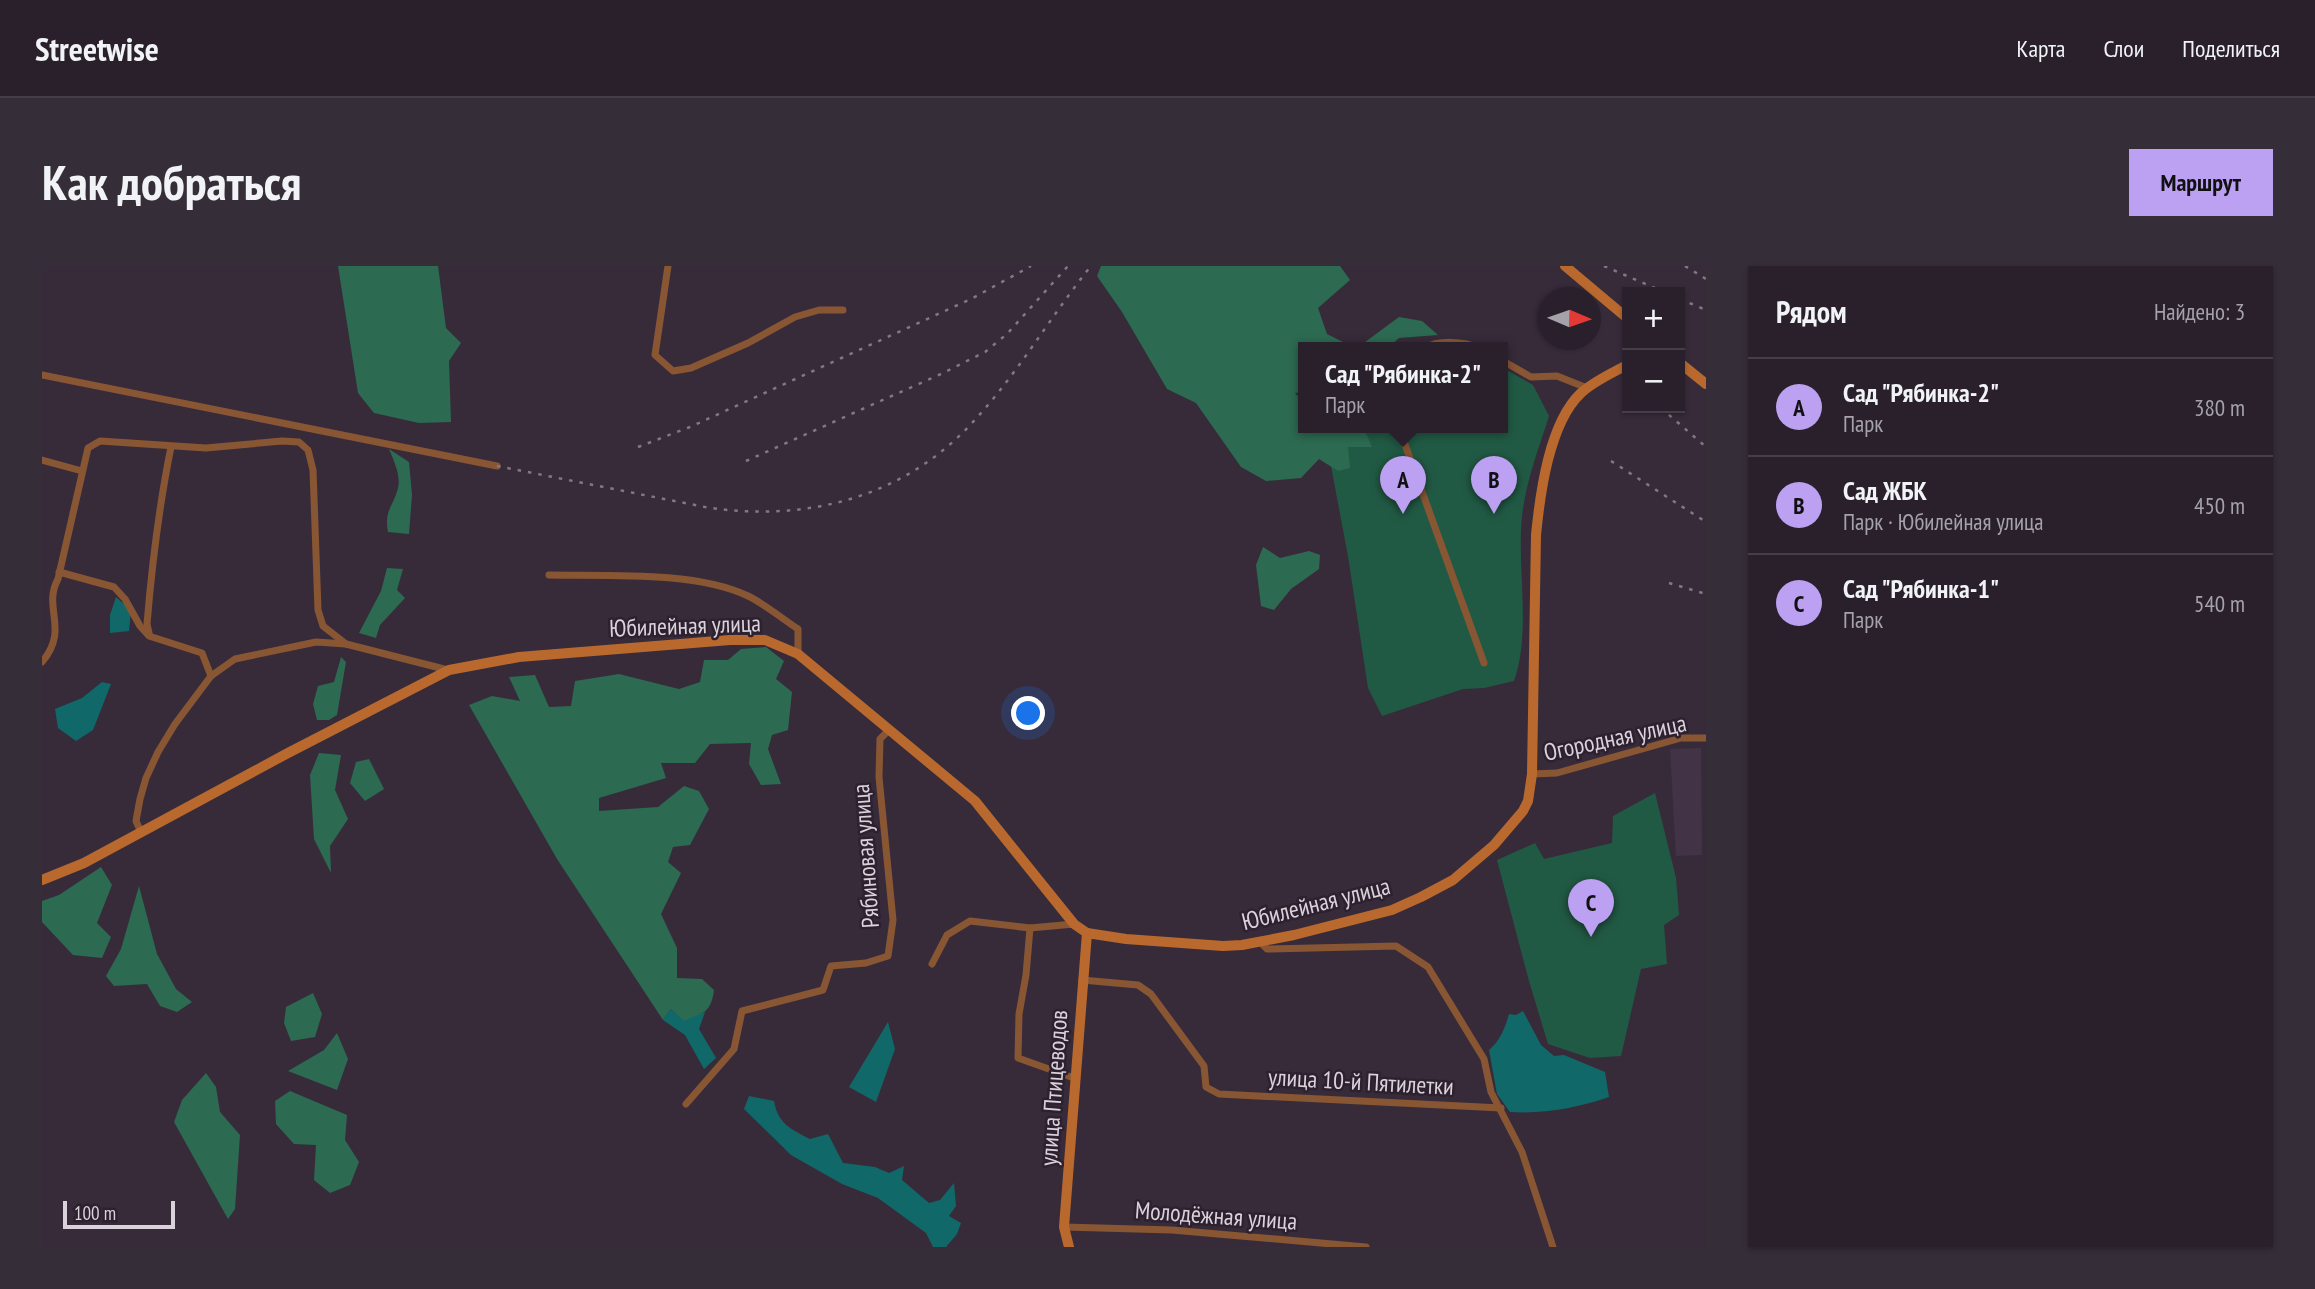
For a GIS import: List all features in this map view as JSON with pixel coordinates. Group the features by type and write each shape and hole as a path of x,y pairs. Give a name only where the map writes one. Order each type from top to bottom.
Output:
{"street":[{"path":"668,266 655,355 673,371 691,368 748,343 795,317 819,310 843,310"},
{"path":"1565,266 1622,314"},
{"path":"1508,364 1531,377 1557,376 1587,388"},
{"path":"1685,366 1706,384"},
{"name":"Юбилейная улица","path":"42,880 84,863 449,670 519,657 730,640 765,640 798,654 975,801 1074,924 1087,933 1126,939 1223,946 1294,935 1392,910 1453,880 1494,845 1516,821 1528,801 1532,774 1539,510 1555,439 1572,403 1587,388 1622,368"},
{"path":"42,375 497,466"},
{"path":"1401,433 1484,663"},
{"path":"42,662 51,652 55,640 57,627 52,602 54,586 88,448 100,441 206,448 299,442 308,450 313,470 318,610 323,626 346,644"},
{"path":"149,636 147,625 152,563 160,501 171,447"},
{"path":"42,460 82,471"},
{"path":"59,572 114,587 149,636 202,653 211,677"},
{"path":"549,575 681,579 716,584 748,596 798,629 798,654"},
{"path":"141,832 136,821 146,778 175,724 211,677 235,659 316,642 346,644 449,670"},
{"name":"Рябиновая улица","path":"687,1104 734,1049 742,1011 823,990 831,966 866,963 888,956 893,920 879,777 880,739 889,730"},
{"name":"Огородная улица","path":"1532,774 1572,770 1681,738 1706,738"},
{"path":"932,964 947,935 970,921 1030,928 1074,924"},
{"path":"1030,928 1026,975 1018,1014 1018,1058 1074,1078"},
{"name":"улица Птицеводов","path":"1069,1247 1064,1227 1087,933"},
{"path":"1260,942 1267,949 1396,946 1428,967 1484,1059 1491,1092 1522,1152 1553,1247"},
{"name":"улица 10-й Пятилетки","path":"1082,981 1138,985 1151,994 1204,1066 1206,1087 1219,1094 1501,1108"},
{"name":"Молодёжная улица","path":"1064,1227 1172,1230 1366,1247"}],"shaded area":[{"path":"338,266 438,266 446,328 461,343 449,361 451,422 419,423 374,413 358,393"},
{"path":"1101,266 1340,266 1350,280 1318,308 1327,334 1343,342 1298,342 1298,393 1295,393 1298,396 1298,433 1366,433 1372,447 1348,447 1350,468 1338,471 1319,459 1301,478 1266,481 1241,467 1196,403 1167,389 1122,312 1097,276"},
{"path":"1399,317 1422,321 1438,335 1399,338 1395,342 1365,342"},
{"path":"1508,371 1533,385 1549,416 1531,473 1522,516 1523,626 1519,664 1514,681 1484,688 1463,689 1382,716 1368,688 1331,466 1338,471 1348,447 1371,447 1366,433 1508,433"},
{"path":"389,449 409,462 412,495 409,534 388,532 388,513 399,483"},
{"path":"1263,547 1280,558 1309,551 1320,555 1319,569 1291,589 1274,610 1261,606 1256,565"},
{"path":"387,568 403,569 397,590 405,598 380,625 376,638 359,633 381,591"},
{"path":"116,597 131,610 129,631 110,633 110,615"},
{"path":"766,647 784,661 776,679 792,692 788,730 772,735 768,749 781,784 761,785 749,764 751,743 710,744 695,763 661,763 666,778 599,798 599,811 658,807 684,786 699,791 709,809 690,845 673,847 668,862 681,873 661,914 677,948 677,978 702,979 714,990 713,998 705,1011 684,1022 671,1009 663,1020 557,859 469,705 492,696 520,701 509,677 535,675 549,707 571,706 575,681 619,674 679,689 700,682 704,660 728,660 741,649"},
{"path":"341,657 346,662 337,715 329,720 317,720 313,704 318,686 334,682"},
{"path":"102,682 111,684 93,730 76,741 58,728 55,709 82,698"},
{"path":"1701,748 1702,855 1676,856 1670,749"},
{"path":"319,753 341,755 335,790 348,819 330,846 331,873 314,839 310,775"},
{"path":"369,759 384,789 365,801 350,783 356,762"},
{"path":"1655,793 1676,878 1679,915 1664,925 1667,964 1641,969 1621,1056 1590,1058 1548,1044 1497,860 1535,843 1544,859 1612,843 1613,816"},
{"path":"101,867 112,885 97,923 111,937 102,958 73,955 42,922 42,901 59,895"},
{"path":"139,886 157,954 176,989 192,1002 177,1012 160,1006 147,984 114,986 106,976 121,949"},
{"path":"313,993 322,1014 315,1037 291,1041 284,1023 286,1007"},
{"path":"671,1009 684,1021 705,1012 699,1029 716,1058 704,1069 685,1035 663,1020"},
{"path":"1523,1011 1541,1045 1554,1056 1564,1055 1605,1072 1609,1097 1561,1109 1510,1112 1497,1094 1489,1050 1502,1034 1509,1014 1516,1015"},
{"path":"888,1022 895,1049 876,1102 849,1087"},
{"path":"337,1033 348,1059 337,1090 288,1071 324,1050"},
{"path":"206,1073 216,1087 220,1112 240,1135 235,1209 228,1219 174,1122 182,1100"},
{"path":"290,1091 347,1115 345,1140 359,1162 350,1185 330,1193 314,1180 316,1145 294,1144 276,1124 275,1101"},
{"path":"749,1096 774,1101 782,1120 791,1129 810,1139 828,1134 843,1163 875,1167 889,1173 904,1166 902,1180 929,1203 940,1200 954,1183 956,1206 949,1216 961,1223 957,1234 946,1247 933,1247 926,1233 878,1198 842,1184 791,1155 744,1109"}],"railway":[{"path":"638,447 690,427 971,299 1031,266"},
{"path":"746,461 985,352 1007,334 1068,266"},
{"path":"497,466 705,507 742,511 779,511 850,499 883,487 915,470 945,449 972,423 1004,385 1091,266"},
{"path":"1604,266 1652,287"},
{"path":"1685,266 1706,279"},
{"path":"1685,301 1706,310"},
{"path":"1667,413 1706,447"},
{"path":"1611,461 1706,522"},
{"path":"1669,583 1706,594"}],"place":[{"name":"Сад \"Рябинка-2\"","path":"1403,514"},
{"name":"Сад ЖБК","path":"1494,514"},
{"name":"Сад \"Рябинка-1\"","path":"1591,937"}]}
